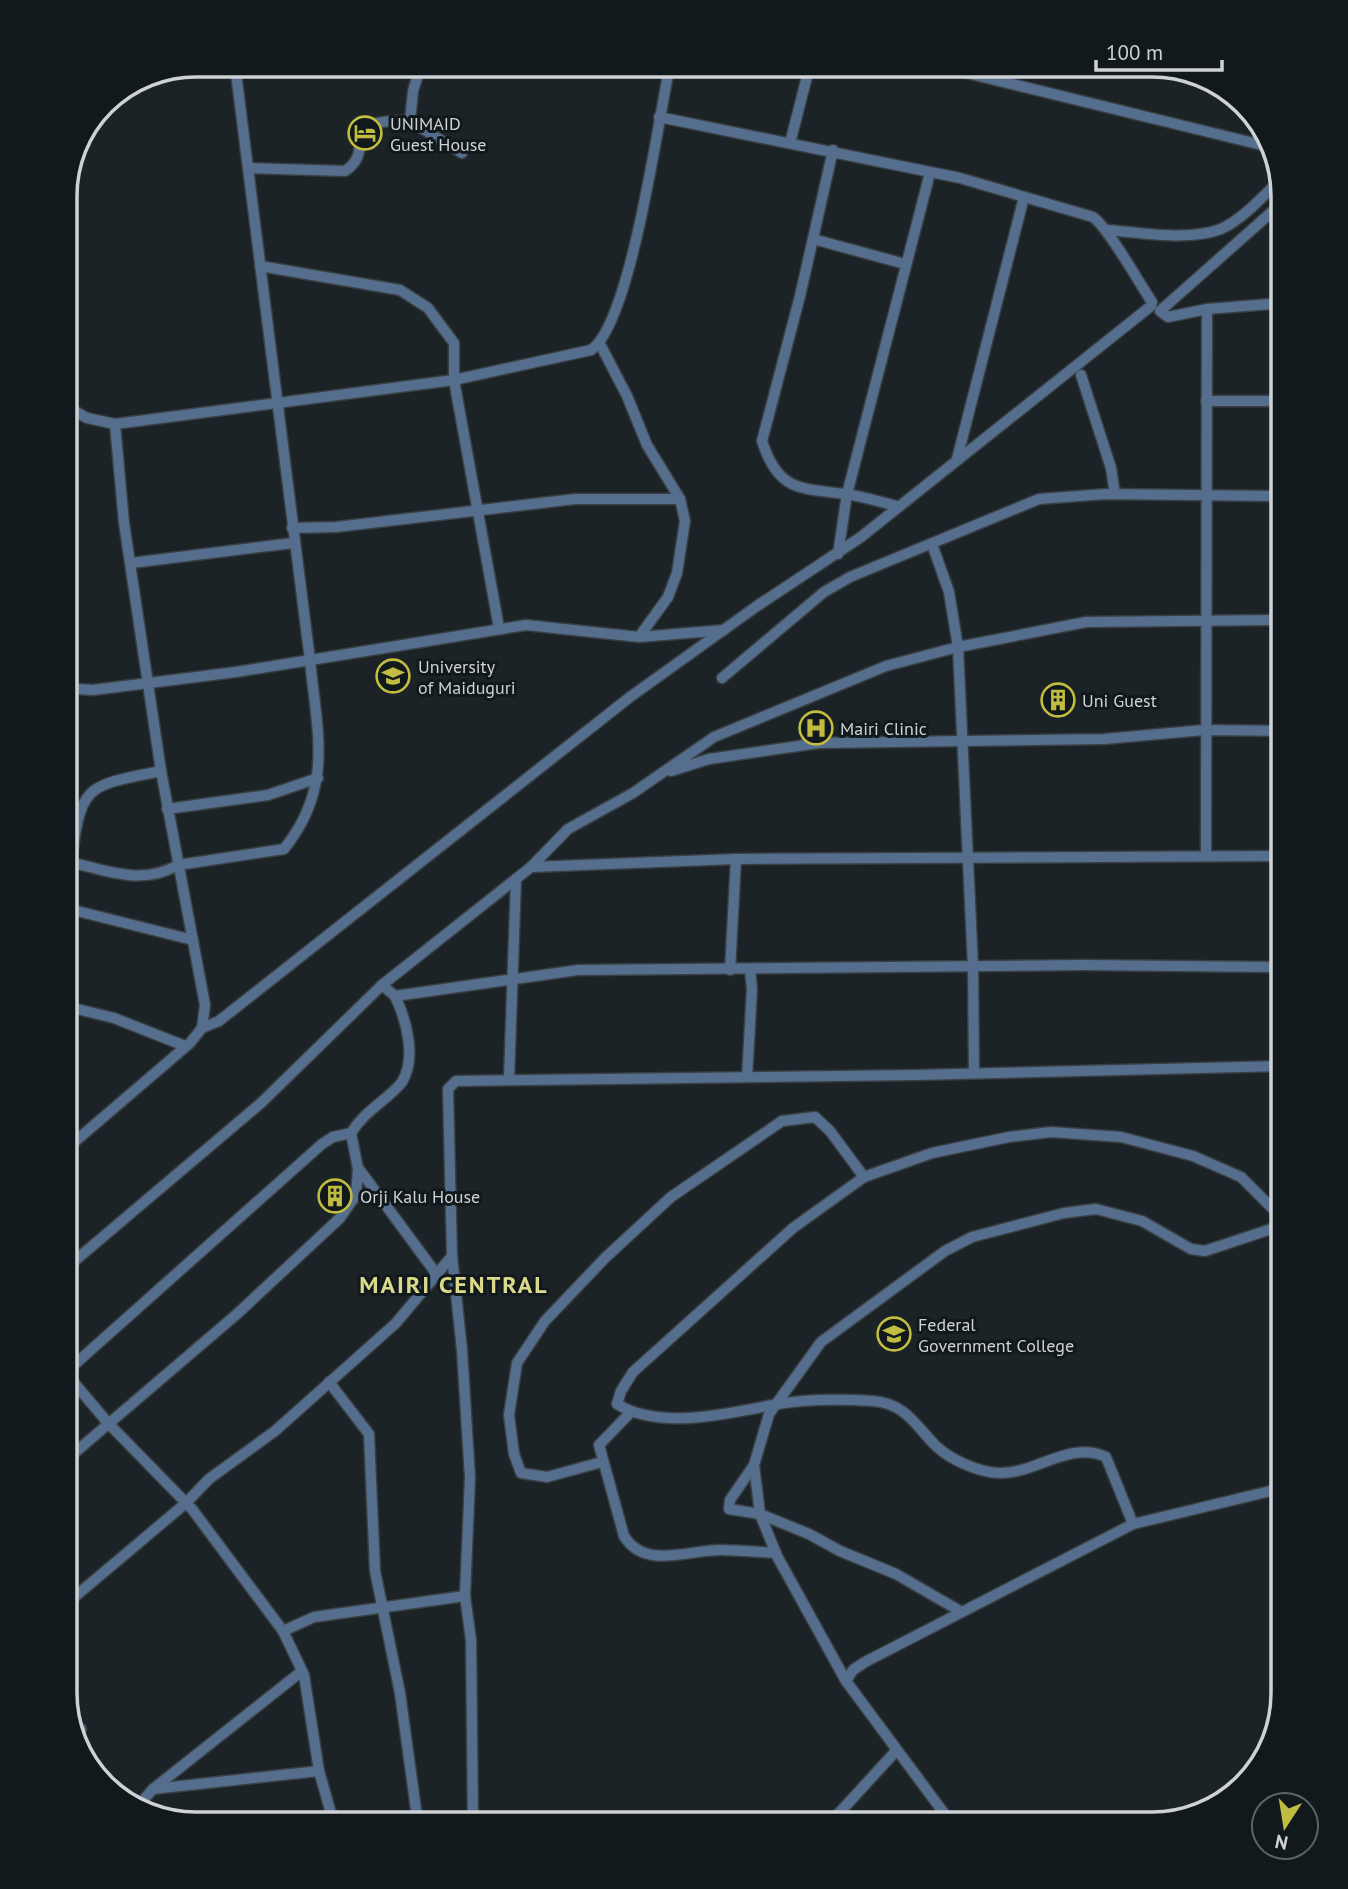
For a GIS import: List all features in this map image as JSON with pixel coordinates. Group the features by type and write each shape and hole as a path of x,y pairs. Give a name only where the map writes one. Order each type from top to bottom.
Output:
{"street":[{"path":"77,864 115,874 145,877 163,874 178,865 284,849 299,830 314,800 318,778 318,741 310,660 293,543 279,403 237,77"},
{"path":"410,121 417,77"},
{"path":"77,413 87,418 115,424 454,380 591,350 600,344 622,295 667,77"},
{"path":"790,143 807,77"},
{"path":"983,77 1259,144"},
{"path":"77,1137 186,1046 202,1028 219,1021 630,697 838,554 1151,306 1152,302 1113,245 1108,230 1093,217 1024,197 833,150 659,117"},
{"path":"248,168 345,170 358,150 362,132 374,122 410,121 462,153"},
{"path":"833,150 762,442 769,463 788,484 806,491 847,494 897,506"},
{"path":"838,554 847,494 930,173"},
{"path":"1108,230 1162,235 1209,232 1231,222 1270,188"},
{"path":"957,460 1024,197"},
{"path":"1271,213 1160,311 1168,317 1207,309 1271,304"},
{"path":"813,239 905,264"},
{"path":"260,266 400,290 428,308 454,343 454,380 499,628"},
{"path":"1206,855 1207,309"},
{"path":"600,344 627,396 647,445 680,499 685,534 677,573 668,597 639,637"},
{"path":"1082,375 1111,468 1115,494"},
{"path":"1206,401 1271,401"},
{"path":"115,424 131,563 161,771 205,1005 202,1028"},
{"path":"722,678 824,593 850,578 1039,499 1115,494 1271,496"},
{"path":"292,528 336,527 575,499 680,499"},
{"path":"131,563 293,543"},
{"path":"932,544 949,592 958,647 973,967 974,1073"},
{"path":"77,1259 261,1104 382,985 531,867 568,829 659,775 714,737 886,667 958,647 1086,622 1271,620"},
{"path":"77,689 93,691 310,660 499,628 539,625 639,637 724,630"},
{"path":"659,775 709,760 819,743 1104,739 1205,730 1271,731"},
{"path":"77,820 83,799 95,787 161,771"},
{"path":"167,809 268,795 318,778"},
{"path":"531,867 736,859 1271,856"},
{"path":"730,970 736,859"},
{"path":"509,1079 512,1033 510,977 516,879"},
{"path":"77,911 193,940"},
{"path":"395,996 510,977 578,970 1271,967"},
{"path":"747,1077 752,989 750,970"},
{"path":"77,1450 237,1314 340,1218 356,1195 358,1168 351,1133 360,1119 401,1082 410,1060 403,1013 395,996 382,985"},
{"path":"77,1009 114,1018 186,1046"},
{"path":"472,1812 471,1640 465,1597 470,1478 462,1350 452,1256 448,1089 456,1081 1271,1066"},
{"path":"602,1462 547,1477 521,1473 514,1454 509,1415 517,1363 545,1321 605,1258 671,1197 782,1121 815,1117 830,1130 864,1177"},
{"path":"1133,1524 1106,1457 1092,1450 1074,1452 1012,1472 996,1473 960,1462 938,1448 911,1416 900,1408 876,1401 774,1405 722,1415 653,1417 630,1413 617,1404 621,1391 633,1372 793,1228 864,1177 932,1153 1009,1136 1051,1132 1121,1137 1193,1156 1241,1177 1271,1207"},
{"path":"77,1361 323,1144 333,1137 351,1133"},
{"path":"358,1168 438,1276"},
{"path":"960,1611 896,1574 760,1514 729,1509 727,1506 754,1465 774,1405 821,1342 945,1251 972,1237 1064,1213 1096,1209 1142,1221 1191,1250 1205,1251 1271,1229"},
{"path":"77,1595 186,1503 209,1479 275,1431 396,1323 452,1256"},
{"path":"329,1382 369,1434 375,1571 400,1693 416,1812"},
{"path":"77,1386 108,1423 186,1503 283,1631 302,1671 319,1771 331,1812"},
{"path":"630,1413 598,1445 624,1536 632,1549 650,1556 718,1550 776,1553"},
{"path":"754,1465 760,1514 776,1553 846,1681 943,1812"},
{"path":"846,1681 853,1670 865,1662 1133,1524 1271,1491"},
{"path":"283,1631 314,1617 465,1597"},
{"path":"145,1800 153,1788 302,1671"},
{"path":"840,1812 896,1751"},
{"path":"153,1788 319,1771"}],"place":[{"name":"UNIMAID Guest House","path":"365,133"},
{"name":"University of Maiduguri","path":"393,676"},
{"name":"Uni Guest","path":"1058,700"},
{"name":"Mairi Clinic","path":"816,728"},
{"name":"Orji Kalu House","path":"335,1196"},
{"name":"Federal Government College","path":"894,1334"}],"district":[{"name":"MAIRI CENTRAL","path":"454,1284"}]}
